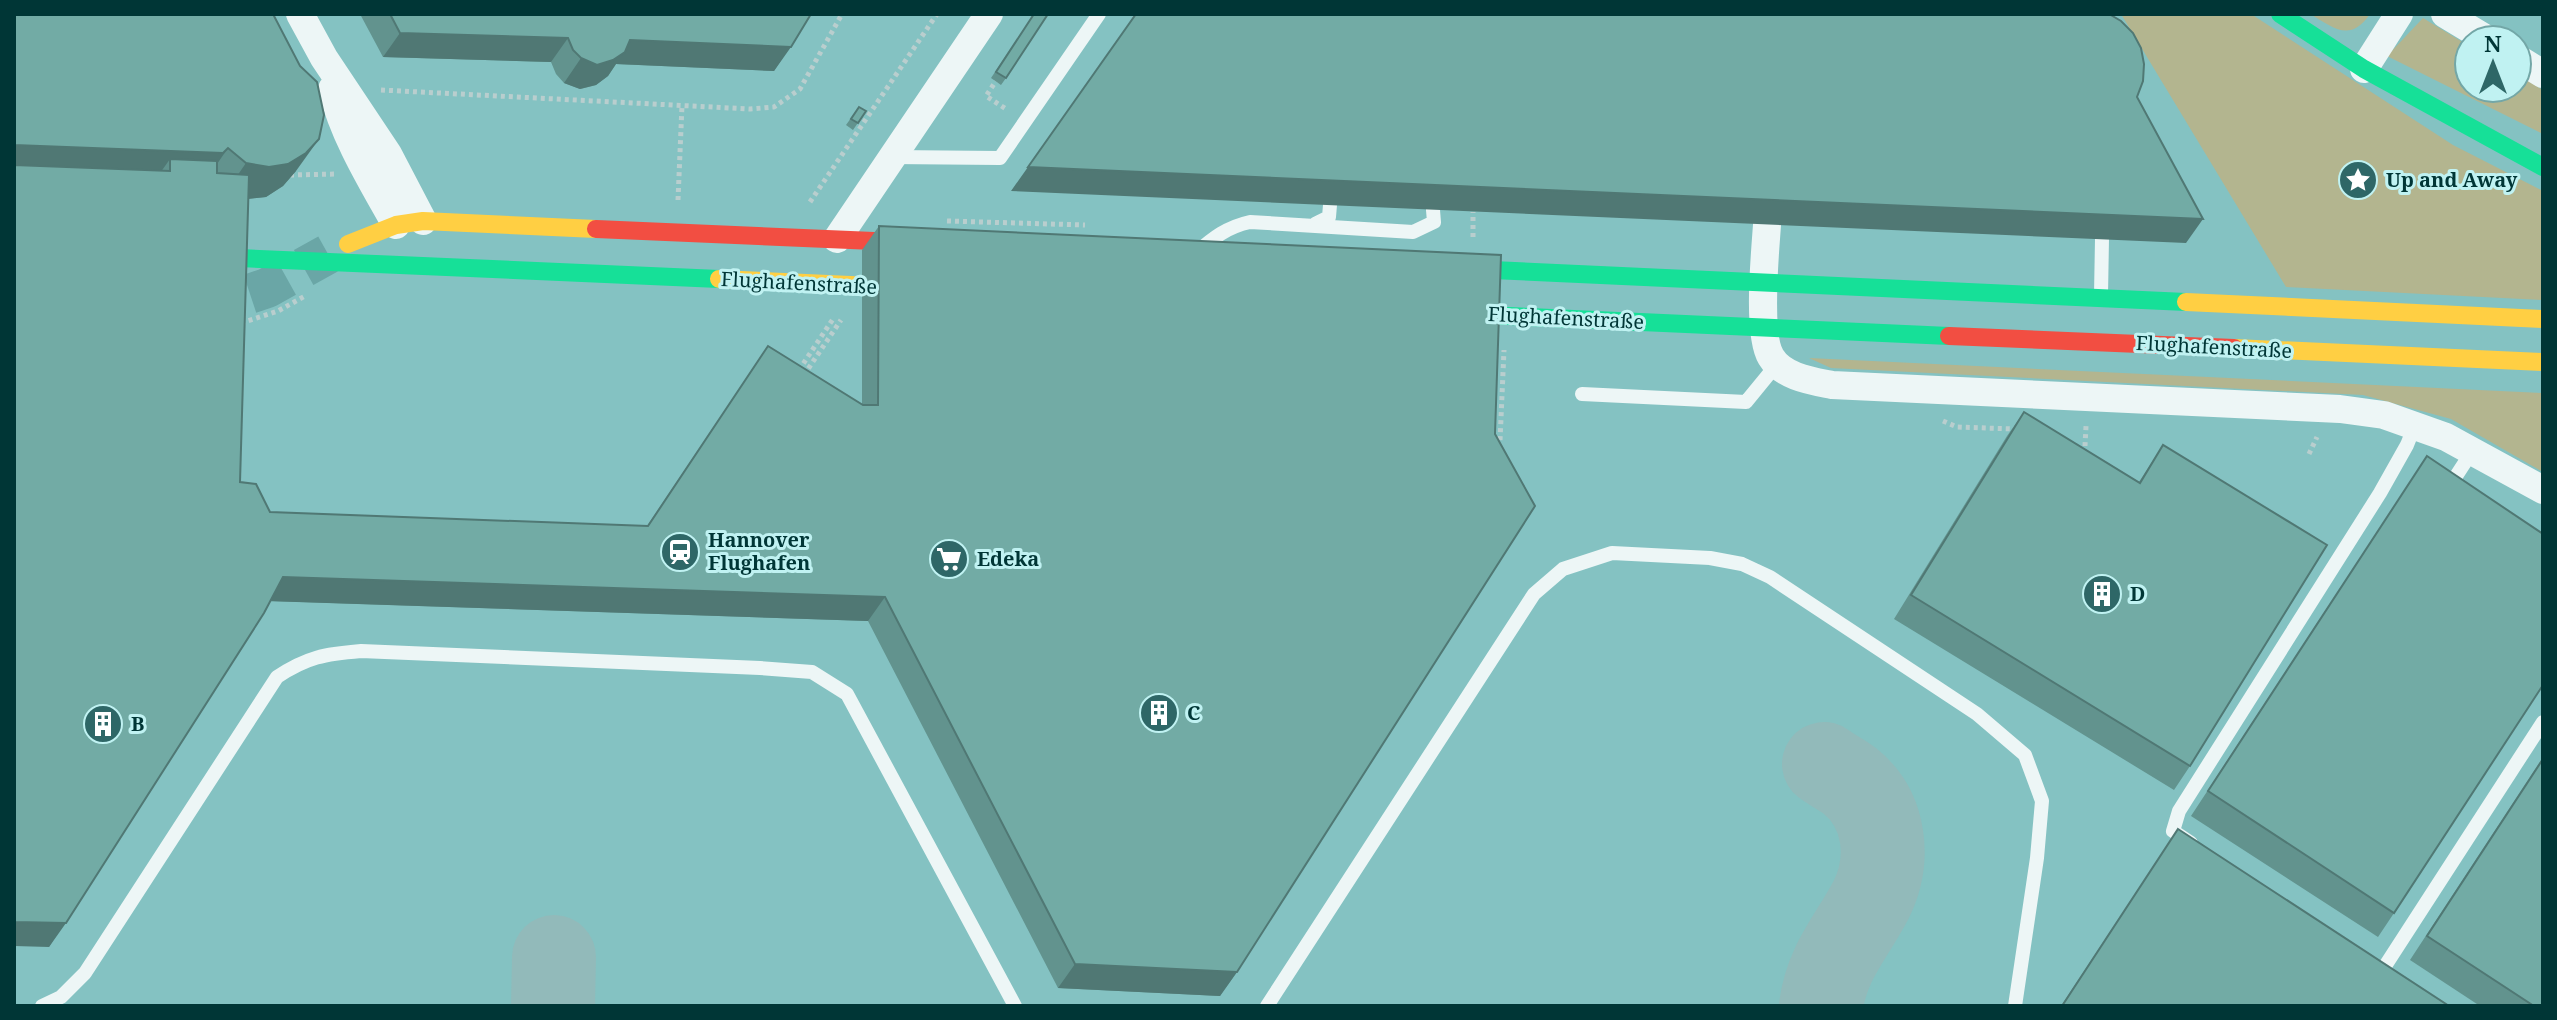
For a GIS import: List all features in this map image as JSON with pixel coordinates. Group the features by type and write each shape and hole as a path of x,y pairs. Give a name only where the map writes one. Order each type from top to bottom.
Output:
{"main road":[{"path":"2280,14 2364,69 2543,167"},
{"path":"348,244 363,236 409,223 947,245"},
{"name":"Flughafenstraße","path":"179,255 934,289"},
{"path":"1185,256 1224,257"},
{"path":"1427,267 2543,319"},
{"name":"Flughafenstraße","path":"1423,312 2543,362"}],"street":[{"path":"300,14 324,58 336,105 364,166 409,223"},
{"path":"837,239 989,14"},
{"path":"2364,69 2399,14"},
{"path":"1767,225 1765,332 1771,357 1797,378 1832,385 2340,409 2384,415 2473,450 2543,490"}],"lane":[{"path":"890,157 1000,158 1099,14"},
{"path":"1311,226 1329,217 1330,205"},
{"path":"1185,256 1233,226 1250,222 1413,232 1434,222 1433,210"},
{"path":"2101,299 2102,239"},
{"path":"1582,394 1746,402 1778,363"},
{"path":"2199,848 2173,831 2179,811 2380,493 2415,425"},
{"path":"2441,500 2473,450"},
{"path":"1267,1006 1534,594 1563,569 1612,553 1710,558 1742,564 1770,577 1977,714 2025,755 2042,801 2037,858 2015,1006"},
{"path":"42,1006 61,997 85,973 277,677 295,664 319,655 361,651 812,672 847,694 1015,1006"},
{"path":"2370,990 2390,972 2543,722"},
{"path":"2371,960 2390,972"}],"path":[{"path":"376,90 750,109 774,107 800,89 842,14"},
{"path":"810,203 937,14"},
{"path":"1002,72 986,96 1006,109"},
{"path":"677,209 682,105"},
{"path":"276,175 351,173"},
{"path":"1026,235 1027,223"},
{"path":"228,326 278,311 317,290"},
{"path":"795,382 842,312"},
{"path":"1488,455 1500,441 1504,335"},
{"path":"2085,446 2086,397"}],"green space":[{"path":"2121,14 2251,14 2453,145 2543,191 2543,300 2286,287"},
{"path":"2310,14 2370,14 2356,28 2342,30"},
{"path":"2423,18 2453,36 2453,89 2387,56"},
{"path":"2533,84 2543,90 2543,134 2483,104 2533,104"},
{"path":"1809,358 2543,393 2543,472 2451,419 2363,395 1831,368"}],"building":[{"path":"14,14 273,14 300,66 317,82 324,115 319,139 306,153 288,164 269,167 246,163 228,148 223,153 14,145"},
{"path":"390,14 811,14 791,47 630,40 625,52 597,65 581,58 568,38 400,33"},
{"path":"1034,14 1048,14 1006,78 996,72"},
{"path":"1136,14 2109,14 2133,33 2141,48 2143,81 2137,97 2203,219 1028,167"},
{"path":"859,107 866,111 858,123 851,119"},
{"path":"170,159 217,161 217,173 249,175 240,482 256,484 270,512 648,526 768,346 863,405 878,405 879,226 1501,255 1495,434 1535,506 1237,972 1075,964 885,597 283,577 264,613 66,923 14,922 14,165 170,171"},
{"name":"D","path":"2024,412 2140,483 2163,445 2327,545 2190,766 1911,595"},
{"path":"2427,456 2543,534 2543,685 2394,913 2208,791"},
{"path":"2543,759 2543,1006 2534,1006 2427,936"},
{"path":"2178,829 2449,1006 2062,1006"}],"taxiway":[{"path":"1821,1006 1834,963 1871,900 1883,852 1882,836 1871,806 1850,781 1824,764"},
{"path":"553,1006 554,957"}],"tunnel":[{"path":"190,296 249,294 267,288 328,254"}],"traffic: fast":[{"path":"2280,14 2364,69 2543,167"},
{"path":"193,256 719,279"},
{"path":"1448,268 2186,302"},
{"path":"1444,313 1949,336"}],"traffic: slow":[{"path":"348,244 396,225 423,221 596,229"},
{"path":"719,279 917,288"},
{"path":"2186,302 2543,319"},
{"path":"2234,348 2543,362"}],"traffic: jam":[{"path":"596,229 921,243"},
{"path":"1949,336 2234,348"}],"place":[{"name":"Up and Away","path":"2358,180"},
{"name":"Hannover Flughafen","path":"680,552"},
{"name":"Edeka","path":"949,559"},
{"name":"D","path":"2102,594"},
{"name":"C","path":"1159,713"},
{"name":"B","path":"103,724"}]}
